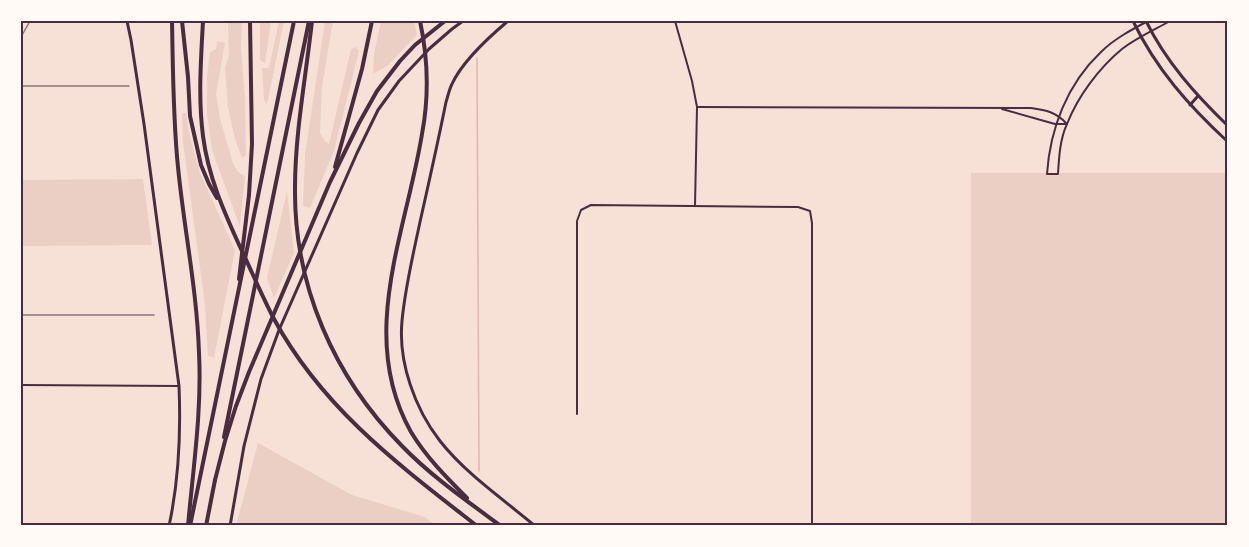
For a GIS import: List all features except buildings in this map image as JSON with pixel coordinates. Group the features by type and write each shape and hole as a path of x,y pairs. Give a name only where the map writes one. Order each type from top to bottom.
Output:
{"highway":[{"path":"172,21 178,167 196,297 200,356 200,393 189,526"},
{"path":"182,21 190,116 195,142 221,206 283,335 318,385 356,426 387,454 477,526"},
{"path":"202,21 200,84 202,127 211,184"},
{"path":"236,304 252,155 250,21"},
{"path":"189,526 294,21"},
{"path":"310,21 295,174 297,231 308,283 324,331 350,382 387,430 411,455 501,526"},
{"path":"206,526 310,21"},
{"path":"330,182 362,69 372,21"},
{"path":"420,21 425,45 427,80 422,135 390,285 385,329 386,347 395,394 411,431 435,465 481,511"},
{"path":"215,480 236,406 249,372 330,182 368,106 384,81 415,45 445,21"}],"main road":[{"path":"127,21 132,40 144,124 179,386 179,453 169,526"},
{"path":"230,526 244,446 261,379 279,330 357,153 378,110 399,81 429,49 464,21"},
{"path":"508,21 470,57 452,83 408,278 402,323 403,347 405,365 415,395 425,418 439,439 466,468 535,526"},
{"path":"1132,21 1172,83 1190,105 1228,142"},
{"path":"1146,21 1177,70 1198,96 1228,126"},
{"path":"1190,105 1198,96"}],"street":[{"path":"674,21 692,81 697,107 695,206"},
{"path":"1146,21 1118,38 1101,52 1074,85 1055,124 1047,174 1058,174 1059,156 1067,124 1093,79 1123,49 1170,21"},
{"path":"697,107 996,107 1043,110 1059,116 1067,124"},
{"path":"996,107 1055,124 1067,124"},
{"path":"577,414 577,221 581,210 591,205 798,207 810,211 812,223 812,526"},
{"path":"21,385 179,386"}],"shaded area":[{"path":"228,21 242,21 241,48 246,155 242,158 228,107 225,68 229,55"},
{"path":"260,21 271,21 265,63 260,60"},
{"path":"279,21 284,21 267,104 264,100 262,68 269,68"},
{"path":"325,21 333,21 322,86 320,133 329,144 351,49 356,47 359,51 334,151 310,208 303,206 305,155"},
{"path":"381,21 414,21 417,35 387,66 373,74 374,54"},
{"path":"217,41 225,43 216,94 220,119 233,163 238,172 245,176 240,227 212,150 207,114 207,76 210,52 216,49"},
{"path":"182,113 186,113 200,173 235,250 214,358 208,356 205,305 183,142"},
{"path":"971,173 1228,173 1228,526 971,526"},
{"path":"143,179 152,245 21,246 21,180"},
{"path":"287,191 294,253 274,298 267,278"},
{"path":"258,443 352,495 425,517 437,526 236,526"}],"waterway":[{"path":"477,58 479,471"}],"railway":[{"path":"21,37 30,21"},
{"path":"21,86 129,86"},
{"path":"21,315 154,315"}]}
